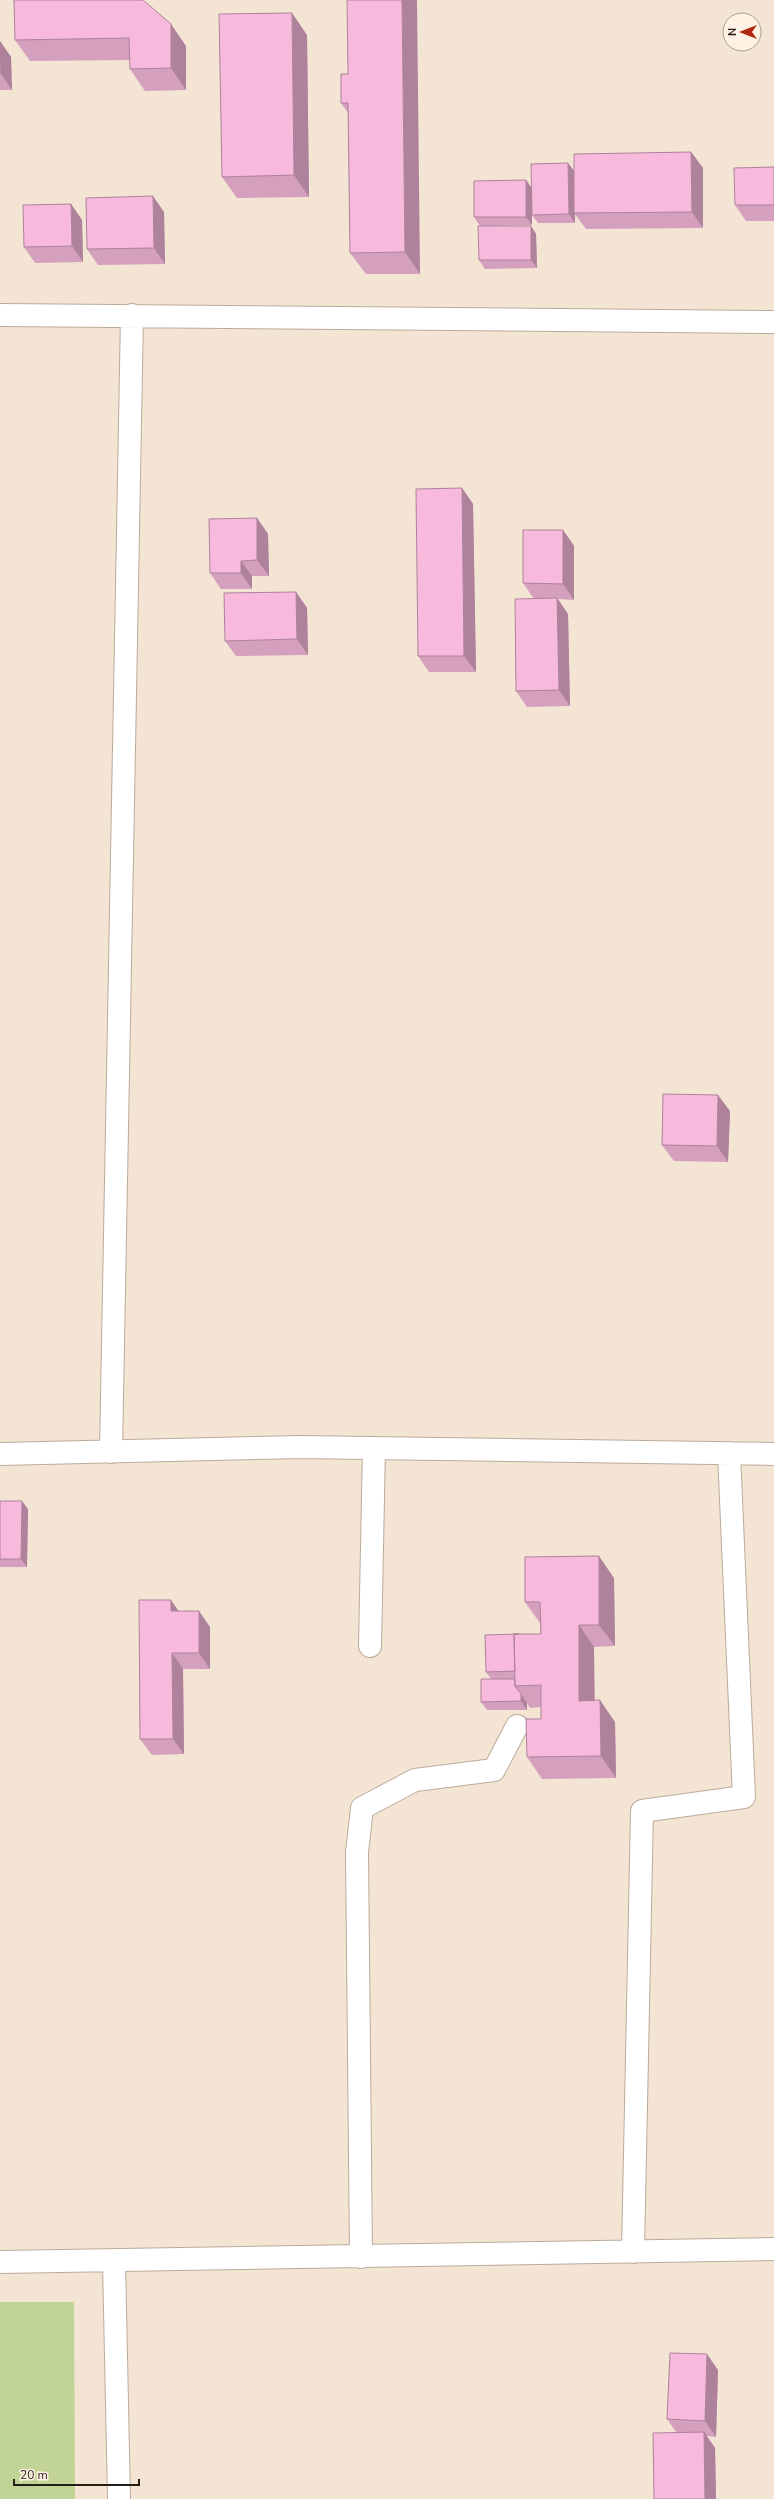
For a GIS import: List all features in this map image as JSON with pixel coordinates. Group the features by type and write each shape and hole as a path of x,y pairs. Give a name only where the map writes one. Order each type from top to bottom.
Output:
{"street":[{"path":"0,315 774,322"},
{"path":"111,1452 132,315"},
{"path":"0,1454 300,1447 774,1454"},
{"path":"370,1646 374,1448"},
{"path":"633,2252 642,1811 744,1797 729,1453"},
{"path":"361,2257 356,1852 362,1808 415,1780 494,1770 517,1726"},
{"path":"0,2262 774,2249"},
{"path":"114,2261 119,2499"}],"green space":[{"path":"0,2302 74,2302 75,2499 0,2499"}],"building":[{"path":"14,0 143,0 171,24 171,68 130,69 129,38 15,40"},
{"path":"347,0 402,0 405,252 350,253 348,103 341,103 341,74 348,74"},
{"path":"292,13 294,175 222,177 219,14"},
{"path":"0,42 1,74 0,74"},
{"path":"691,152 692,212 574,213 574,154"},
{"path":"568,163 569,214 532,215 531,164"},
{"path":"774,167 774,205 735,205 734,168"},
{"path":"526,180 526,217 474,217 474,181"},
{"path":"153,196 154,248 87,249 86,198"},
{"path":"71,204 72,246 24,247 23,205"},
{"path":"478,226 531,226 531,260 479,260"},
{"path":"462,488 464,656 418,656 416,489"},
{"path":"257,518 257,560 241,561 241,573 210,573 209,519"},
{"path":"523,530 563,530 563,584 523,583"},
{"path":"296,592 297,639 225,641 224,593"},
{"path":"557,598 559,690 516,691 515,599"},
{"path":"663,1094 718,1095 717,1146 662,1145"},
{"path":"0,1501 22,1501 21,1559 0,1559"},
{"path":"599,1556 599,1625 579,1625 579,1701 600,1700 601,1756 527,1757 526,1719 541,1719 541,1685 515,1686 514,1634 541,1634 540,1602 525,1602 525,1557"},
{"path":"139,1600 171,1600 171,1611 199,1611 199,1653 172,1653 173,1739 140,1739"},
{"path":"514,1634 515,1671 486,1672 485,1635"},
{"path":"481,1679 515,1679 515,1686 521,1694 521,1701 481,1702"},
{"path":"670,2353 707,2354 705,2421 667,2419"},
{"path":"704,2432 705,2499 654,2499 653,2433"}]}
